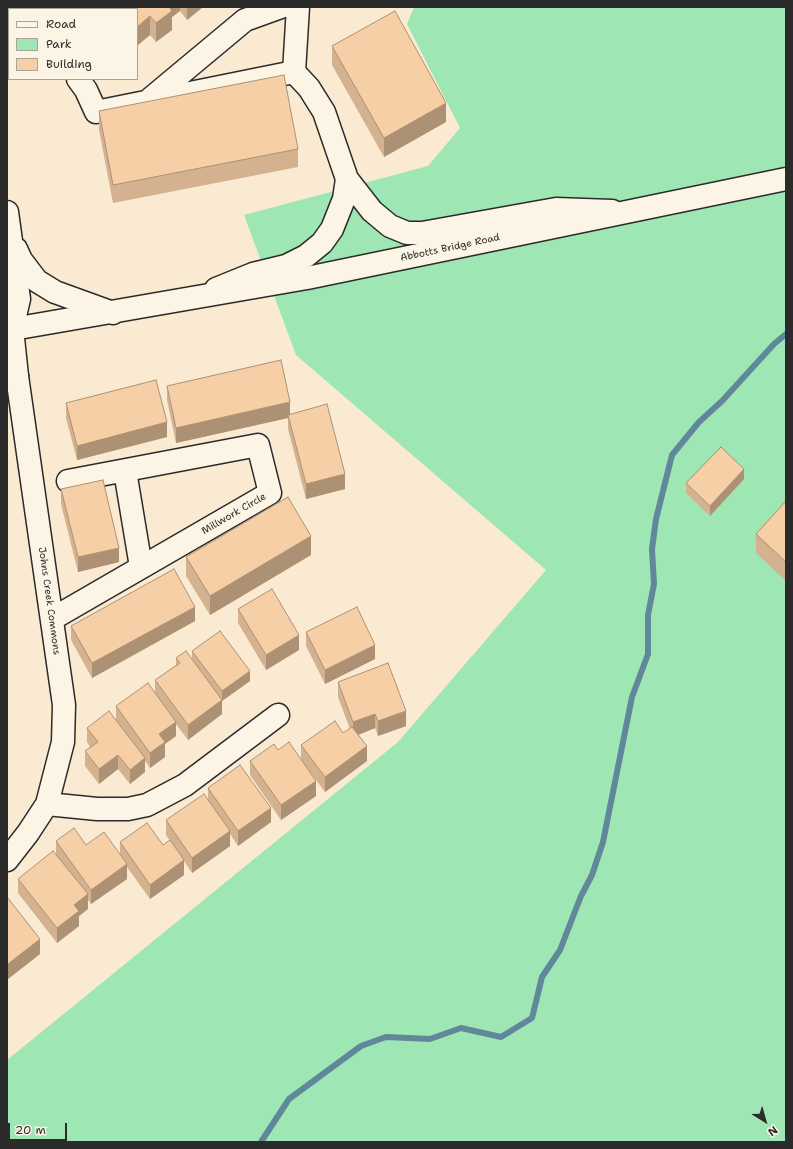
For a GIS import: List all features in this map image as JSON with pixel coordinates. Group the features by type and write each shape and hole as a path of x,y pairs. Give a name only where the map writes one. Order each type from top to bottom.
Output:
{"street":[{"path":"148,101 245,20 281,7"},
{"path":"298,7 294,72 308,88 324,112 347,179 372,211 390,226 407,233 422,233 556,209 627,211"},
{"path":"79,80 86,90 96,112 294,72"},
{"path":"200,297 222,286 253,274 286,266 306,256 322,243 332,229 344,199 347,179"},
{"name":"Abbotts Bridge Road","path":"9,327 113,313 307,278 786,179"},
{"name":"Johns Creek Commons","path":"7,212 19,299 9,327 12,372 52,619 64,705 63,742 47,804 28,833 7,860"},
{"path":"10,237 21,260 36,280 55,292 113,313"},
{"name":"Millwork Circle","path":"52,619 270,493 258,445 68,481"},
{"path":"125,471 141,567"},
{"path":"47,804 97,810 146,805 185,785 278,715"}],"green space":[{"path":"414,7 786,7 786,1142 7,1142 7,1060 398,742 546,570 296,355 244,215 428,166 460,128 407,24"}],"building":[{"path":"74,7 169,7 172,11 156,23 150,16 138,26 138,8"},
{"path":"395,11 446,103 384,138 332,46"},
{"path":"284,75 298,149 113,185 99,111"},
{"path":"281,360 290,402 176,428 167,386"},
{"path":"156,380 167,422 77,446 66,403"},
{"path":"327,404 345,474 306,484 288,415"},
{"path":"721,447 744,469 710,506 686,483"},
{"path":"103,480 119,548 78,557 61,489"},
{"path":"288,497 311,536 210,596 186,557"},
{"path":"786,501 786,562 756,534"},
{"path":"174,569 195,607 92,663 71,626"},
{"path":"272,589 299,635 266,655 238,609"},
{"path":"357,607 375,645 325,670 306,632"},
{"path":"220,631 250,671 222,691 192,651"},
{"path":"186,651 222,700 188,725 155,680 180,663 176,658"},
{"path":"388,663 406,711 378,721 375,714 353,722 338,682"},
{"path":"148,683 176,722 159,734 165,742 150,753 116,706"},
{"path":"109,711 145,758 130,770 118,755 99,769 85,751 98,742 87,728"},
{"path":"335,721 343,733 352,727 367,746 325,777 301,745"},
{"path":"289,742 316,781 281,805 250,761 274,744 278,750"},
{"path":"240,765 271,808 238,831 208,788"},
{"path":"204,794 230,831 192,858 166,820"},
{"path":"147,823 163,845 170,840 184,860 150,885 120,842"},
{"path":"74,828 86,845 104,832 127,864 91,890 56,841"},
{"path":"53,851 88,894 74,905 79,911 57,928 18,879"},
{"path":"7,897 40,939 8,964 7,963"}],"waterway":[{"path":"261,1142 289,1099 361,1046 386,1037 430,1039 461,1028 501,1037 532,1018 542,977 560,950 581,896 592,875 603,842 632,697 648,654 648,615 654,584 652,549 656,519 672,455 699,422 722,401 774,344 786,334"}]}
